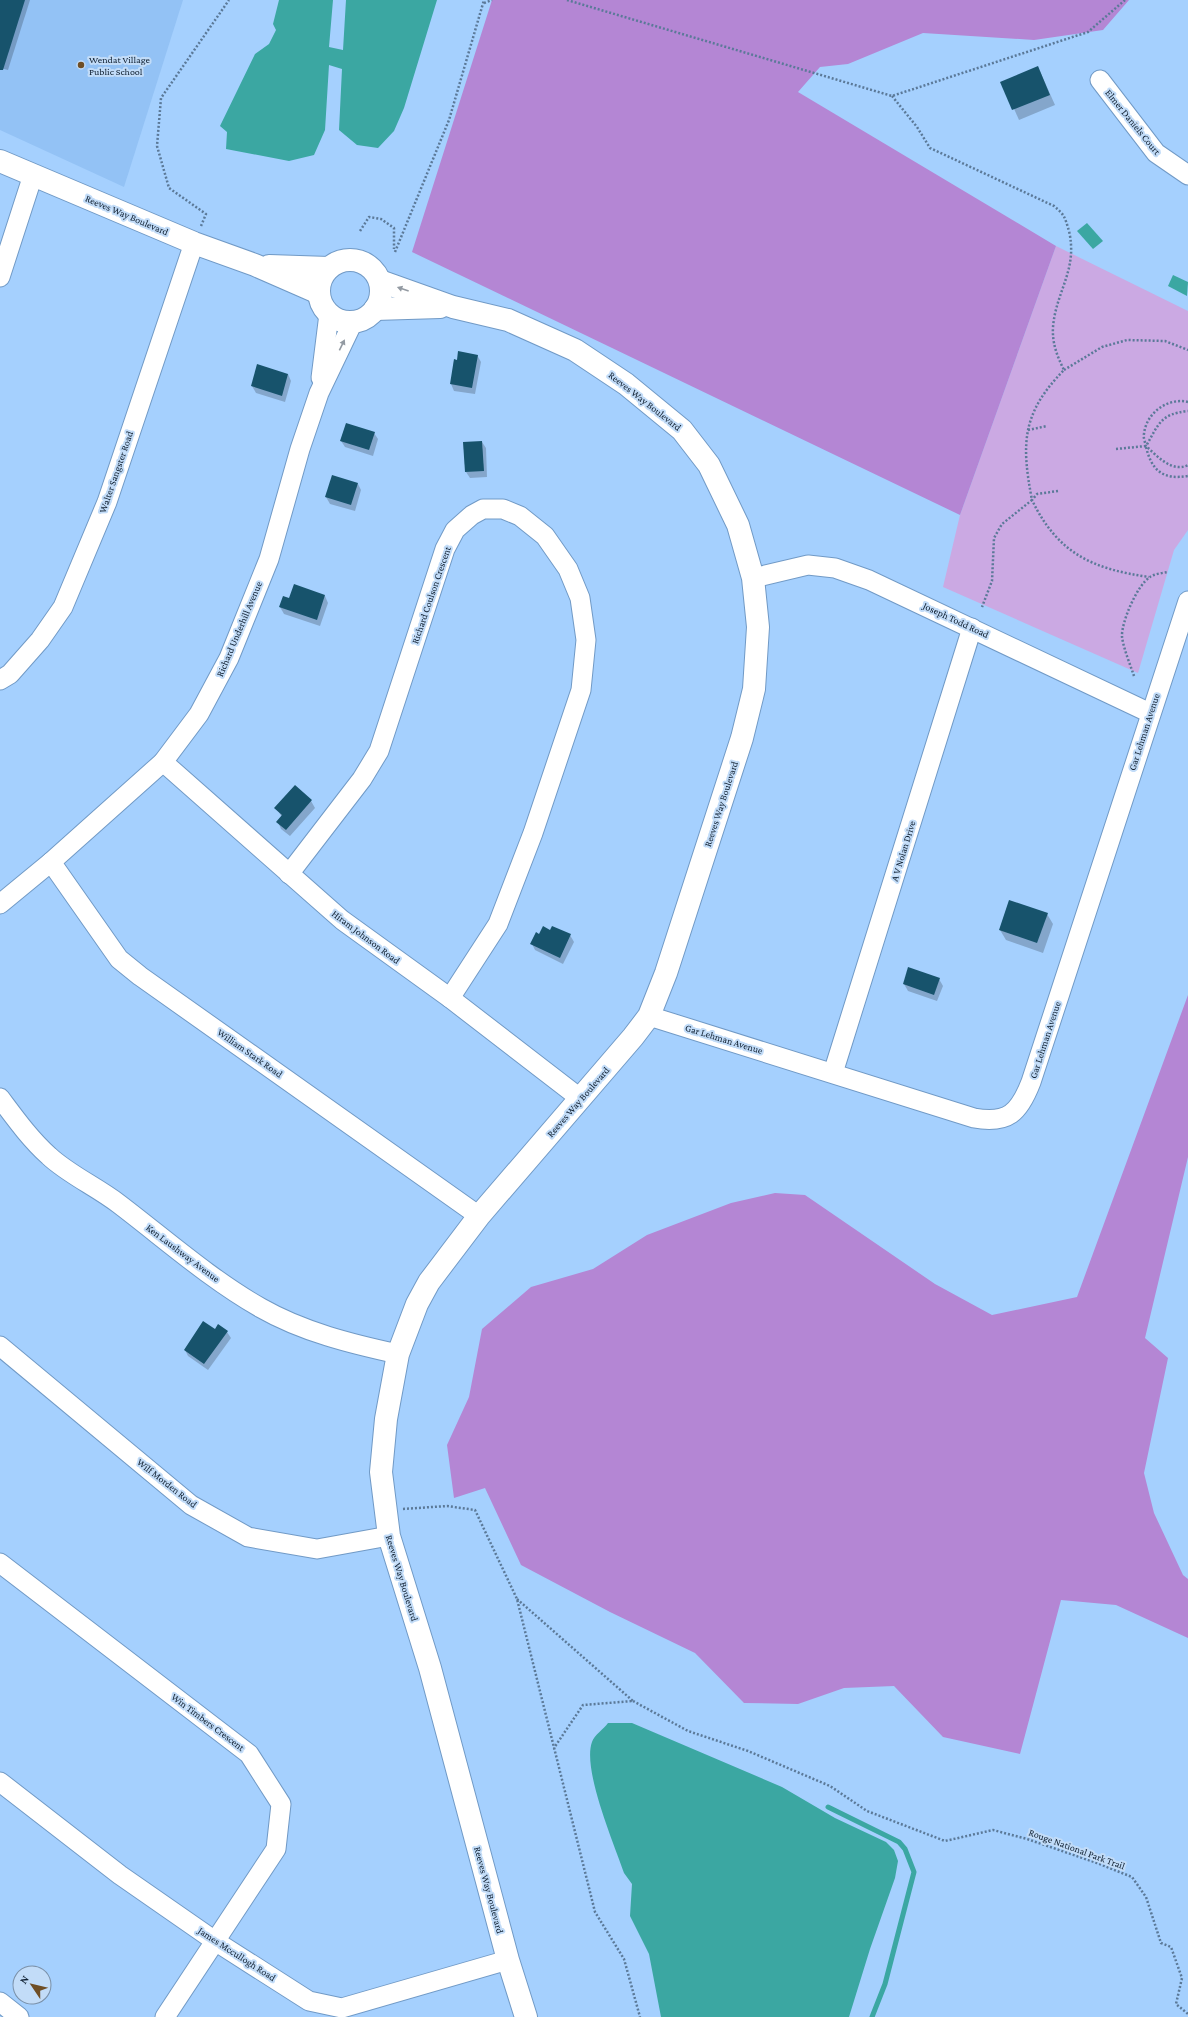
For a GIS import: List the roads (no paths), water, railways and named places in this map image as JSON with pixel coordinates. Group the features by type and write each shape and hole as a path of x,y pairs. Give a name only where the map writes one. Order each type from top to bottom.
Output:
{"street":[{"name":"Elmer Daniels Court","path":"1100,80 1156,153 1188,175"},
{"name":"Reeves Way Boulevard","path":"0,161 194,243 255,265 319,293"},
{"path":"0,277 33,175"},
{"name":"Walter Sangster Road","path":"0,680 10,674 40,640 63,607 107,502 194,243"},
{"path":"343,261 358,261 368,265 375,272 380,281 380,300 375,309 362,320 345,322 329,314 320,301 320,284 329,268 343,261"},
{"name":"Reeves Way Boulevard","path":"255,265 329,268"},
{"name":"Reeves Way Boulevard","path":"380,281 454,307 508,320 575,350 626,384 682,430 709,465 735,519 753,578 758,627 754,689 742,738 666,973 649,1016 634,1037 479,1216 430,1282 417,1304 398,1354 386,1419 381,1472 389,1536 430,1668 508,1960 526,2017"},
{"name":"Reeves Way Boulevard","path":"375,309 454,307"},
{"name":"Richard Underhill Avenue","path":"319,393 329,314"},
{"name":"Richard Underhill Avenue","path":"0,904 163,762 199,714 229,658 269,559 300,449 319,393 353,322"},
{"name":"Richard Coulson Crescent","path":"289,874 362,779 379,751 446,548 456,530 472,515 483,509 503,509 520,516 545,536 568,569 580,598 586,640 581,690 533,833 498,924 450,998"},
{"name":"Joseph Todd Road","path":"753,578 808,565 835,568 869,580 1150,713"},
{"name":"Gar Lehman Avenue","path":"649,1016 974,1118 999,1120 1016,1111 1023,1102 1031,1082 1188,600"},
{"name":"A V Nolan Drive","path":"833,1073 972,628"},
{"name":"Hiram Johnson Road","path":"163,762 289,874 365,938 450,998 580,1099"},
{"name":"William Stark Road","path":"50,862 119,959 479,1216"},
{"name":"Ken Laushway Avenue","path":"0,1098 20,1124 49,1157 113,1199 226,1285 262,1308 291,1322 343,1341 398,1354"},
{"name":"Wilf Morden Road","path":"0,1346 191,1505 248,1537 317,1549 389,1536"},
{"name":"Win Timbers Crescent","path":"0,1563 250,1754 280,1804 276,1849 165,2017"},
{"name":"James Mccullogh Road","path":"0,1782 120,1875 215,1941 309,2001 342,2008 508,1960"},
{"path":"0,2002 19,2017"}],"waterway":[{"path":"828,1807 899,1842 905,1849 914,1872 885,1984 872,2017"}],"place":[{"name":"Wendat Village Public School","path":"81,65"}]}
